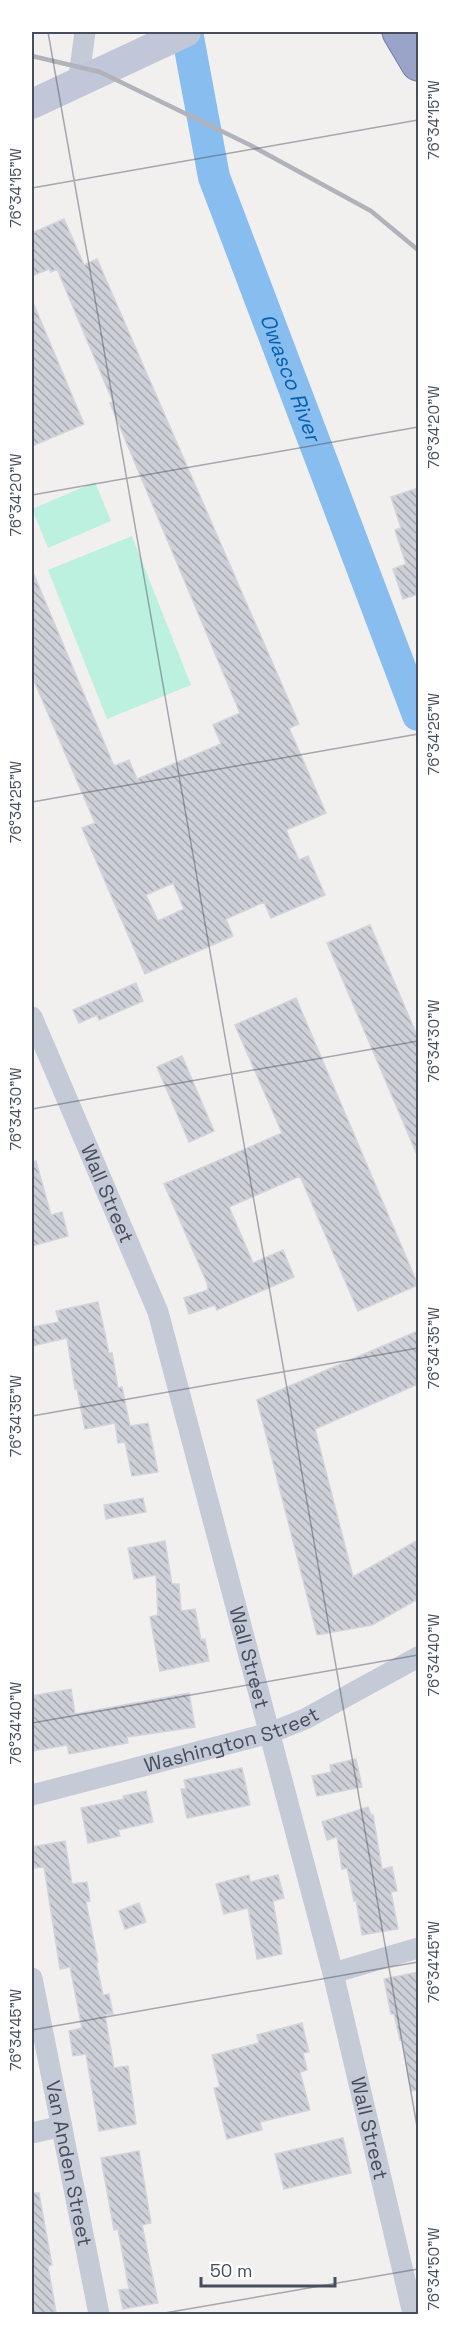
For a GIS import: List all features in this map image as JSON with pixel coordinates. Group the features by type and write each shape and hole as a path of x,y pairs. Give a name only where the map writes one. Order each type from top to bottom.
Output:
{"highway":[{"path":"399,32 418,64"}],"main road":[{"path":"32,104 186,32"}],"street":[{"path":"78,84 85,32"},
{"name":"Wall Street","path":"32,1017 158,1312 333,1973 413,2314"},
{"name":"Washington Street","path":"32,1795 270,1733 305,1719 418,1657"},
{"path":"333,1973 418,1948"},
{"name":"Van Anden Street","path":"32,1978 99,2314"},
{"path":"32,2133 62,2126"}],"green space":[{"path":"95,482 111,521 48,548 32,509"},
{"path":"132,536 191,685 107,719 48,570"}],"building":[{"path":"64,219 84,265 97,259 299,724 289,728 326,813 286,830 299,860 308,856 325,895 271,918 264,902 226,919 233,936 145,974 82,828 95,823 32,676 32,570 114,766 129,760 137,779 221,744 213,725 240,713 110,403 113,402 57,269 51,272 49,269 32,276 32,233","holes":["173,883 184,909 158,921 146,895"]},
{"path":"32,300 84,424 32,446"},
{"path":"418,488 418,594 403,599 393,569 406,564 395,530 401,528 391,497"},
{"path":"370,925 418,1038 418,1157 327,943"},
{"path":"136,983 143,1001 99,1020 97,1015 79,1023 73,1010"},
{"path":"296,998 418,1285 358,1311 300,1176 229,1207 253,1263 283,1250 294,1277 217,1310 215,1305 189,1314 184,1298 208,1290 207,1283 164,1184 282,1133 235,1025"},
{"path":"182,1056 214,1131 189,1142 157,1067"},
{"path":"36,1161 51,1215 62,1212 68,1236 32,1246 32,1162"},
{"path":"98,1302 109,1353 112,1353 118,1388 122,1387 130,1426 148,1423 158,1472 132,1476 125,1442 118,1443 115,1423 85,1429 77,1389 75,1389 67,1338 32,1346 32,1327 59,1322 56,1311"},
{"path":"418,1331 418,1384 315,1429 353,1577 418,1540 418,1599 372,1625 317,1635 257,1400"},
{"path":"143,1498 146,1512 106,1519 104,1505"},
{"path":"165,1541 172,1584 179,1584 181,1611 195,1609 201,1640 205,1639 209,1661 160,1671 150,1617 158,1615 156,1575 134,1579 128,1548"},
{"path":"71,1689 75,1714 189,1693 195,1727 127,1737 128,1743 69,1754 67,1745 32,1751 32,1696"},
{"path":"356,1759 362,1787 317,1796 312,1776 331,1772 330,1765"},
{"path":"242,1768 250,1805 187,1818 181,1789 186,1789 184,1780"},
{"path":"146,1791 153,1822 118,1830 120,1836 88,1843 81,1808 124,1799 123,1796"},
{"path":"368,1807 373,1815 382,1869 392,1867 397,1891 391,1892 398,1929 362,1935 347,1868 342,1869 337,1837 327,1840 322,1822"},
{"path":"65,1841 72,1884 87,1882 90,1901 86,1902 98,1962 96,1962 103,1995 109,1994 113,2014 105,2015 114,2068 128,2066 136,2124 99,2131 86,2054 73,2056 69,2031 82,2028 70,1967 60,1969 44,1867 34,1868 32,1853 32,1847"},
{"path":"249,1875 250,1882 278,1875 284,1898 273,1901 282,1954 257,1959 248,1908 224,1914 216,1884"},
{"path":"139,1903 146,1922 125,1929 119,1911"},
{"path":"418,1972 418,2090 411,2091 402,2039 400,2040 394,2014 391,2014 384,1979"},
{"path":"302,2023 309,2052 303,2053 307,2070 300,2072 310,2110 260,2122 262,2130 227,2139 214,2088 220,2087 212,2055 259,2043 257,2035"},
{"path":"343,2138 351,2173 284,2189 275,2154"},
{"path":"139,2151 151,2223 142,2225 158,2303 123,2309 119,2290 129,2289 118,2229 114,2230 101,2158"},
{"path":"32,2193 39,2193 52,2265 48,2266 56,2312 32,2314"}],"waterway":[{"name":"Owasco River","path":"187,32 214,177 418,715"}],"railway":[{"path":"32,56 100,72 250,145 371,211 418,250"}]}
